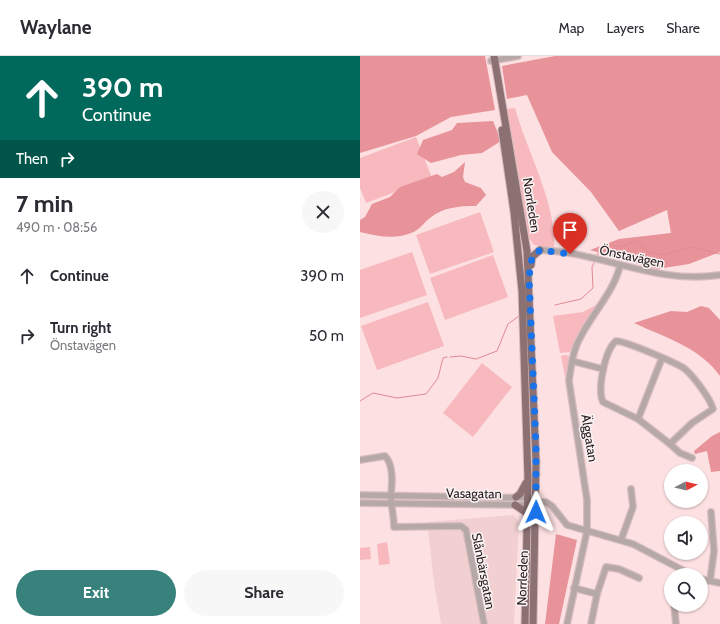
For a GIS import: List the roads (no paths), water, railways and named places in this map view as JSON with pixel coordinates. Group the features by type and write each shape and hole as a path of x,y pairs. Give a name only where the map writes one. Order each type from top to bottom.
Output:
{"main road":[{"name":"Norrleden","path":"492,58 527,251 529,277 535,417 536,502 532,624"},
{"name":"Norrleden","path":"492,58 519,251 527,410 528,501 525,624"},
{"path":"525,240 530,245 540,250"},
{"path":"519,251 540,250"},
{"path":"529,277 532,257 540,250"},
{"path":"516,497 523,490 528,479"},
{"path":"515,505 527,513"}],"street":[{"path":"492,58 518,56"},
{"name":"Önstavägen","path":"540,250 559,251 662,275 696,277 720,275"},
{"name":"Älggatan","path":"567,624 587,531 587,500 569,381 572,361 582,334 614,285 620,266"},
{"path":"670,444 692,423 713,409 698,386 684,369 628,343 616,341 609,351 603,369 603,402 638,419 680,453 692,458"},
{"path":"638,419 662,358"},
{"path":"572,361 603,369"},
{"path":"360,460 385,456 387,458 392,480 391,495"},
{"path":"622,540 633,507 631,489"},
{"name":"Vasagatan","path":"360,495 516,497 528,501 546,502 552,506 567,525 622,540 641,548 675,568"},
{"name":"Slånbärsgatan","path":"391,495 394,527 462,526 466,530 484,624"},
{"name":"Vasagatan","path":"360,503 515,505 528,501"},
{"path":"711,512 714,551 710,581 720,583"},
{"path":"591,624 597,594 606,567 608,566 639,578"},
{"path":"574,588 597,594"},
{"path":"675,612 676,624"}],"waterway":[{"path":"597,256 600,249 610,245 622,247 636,241 648,252 663,255 691,247 720,254"},
{"path":"555,305 581,299 593,288 592,267 594,263"},
{"path":"450,357 461,356 476,359 497,351 508,324 519,316"},
{"path":"360,401 373,393 397,398 426,394 438,378 443,358 447,357"}]}
